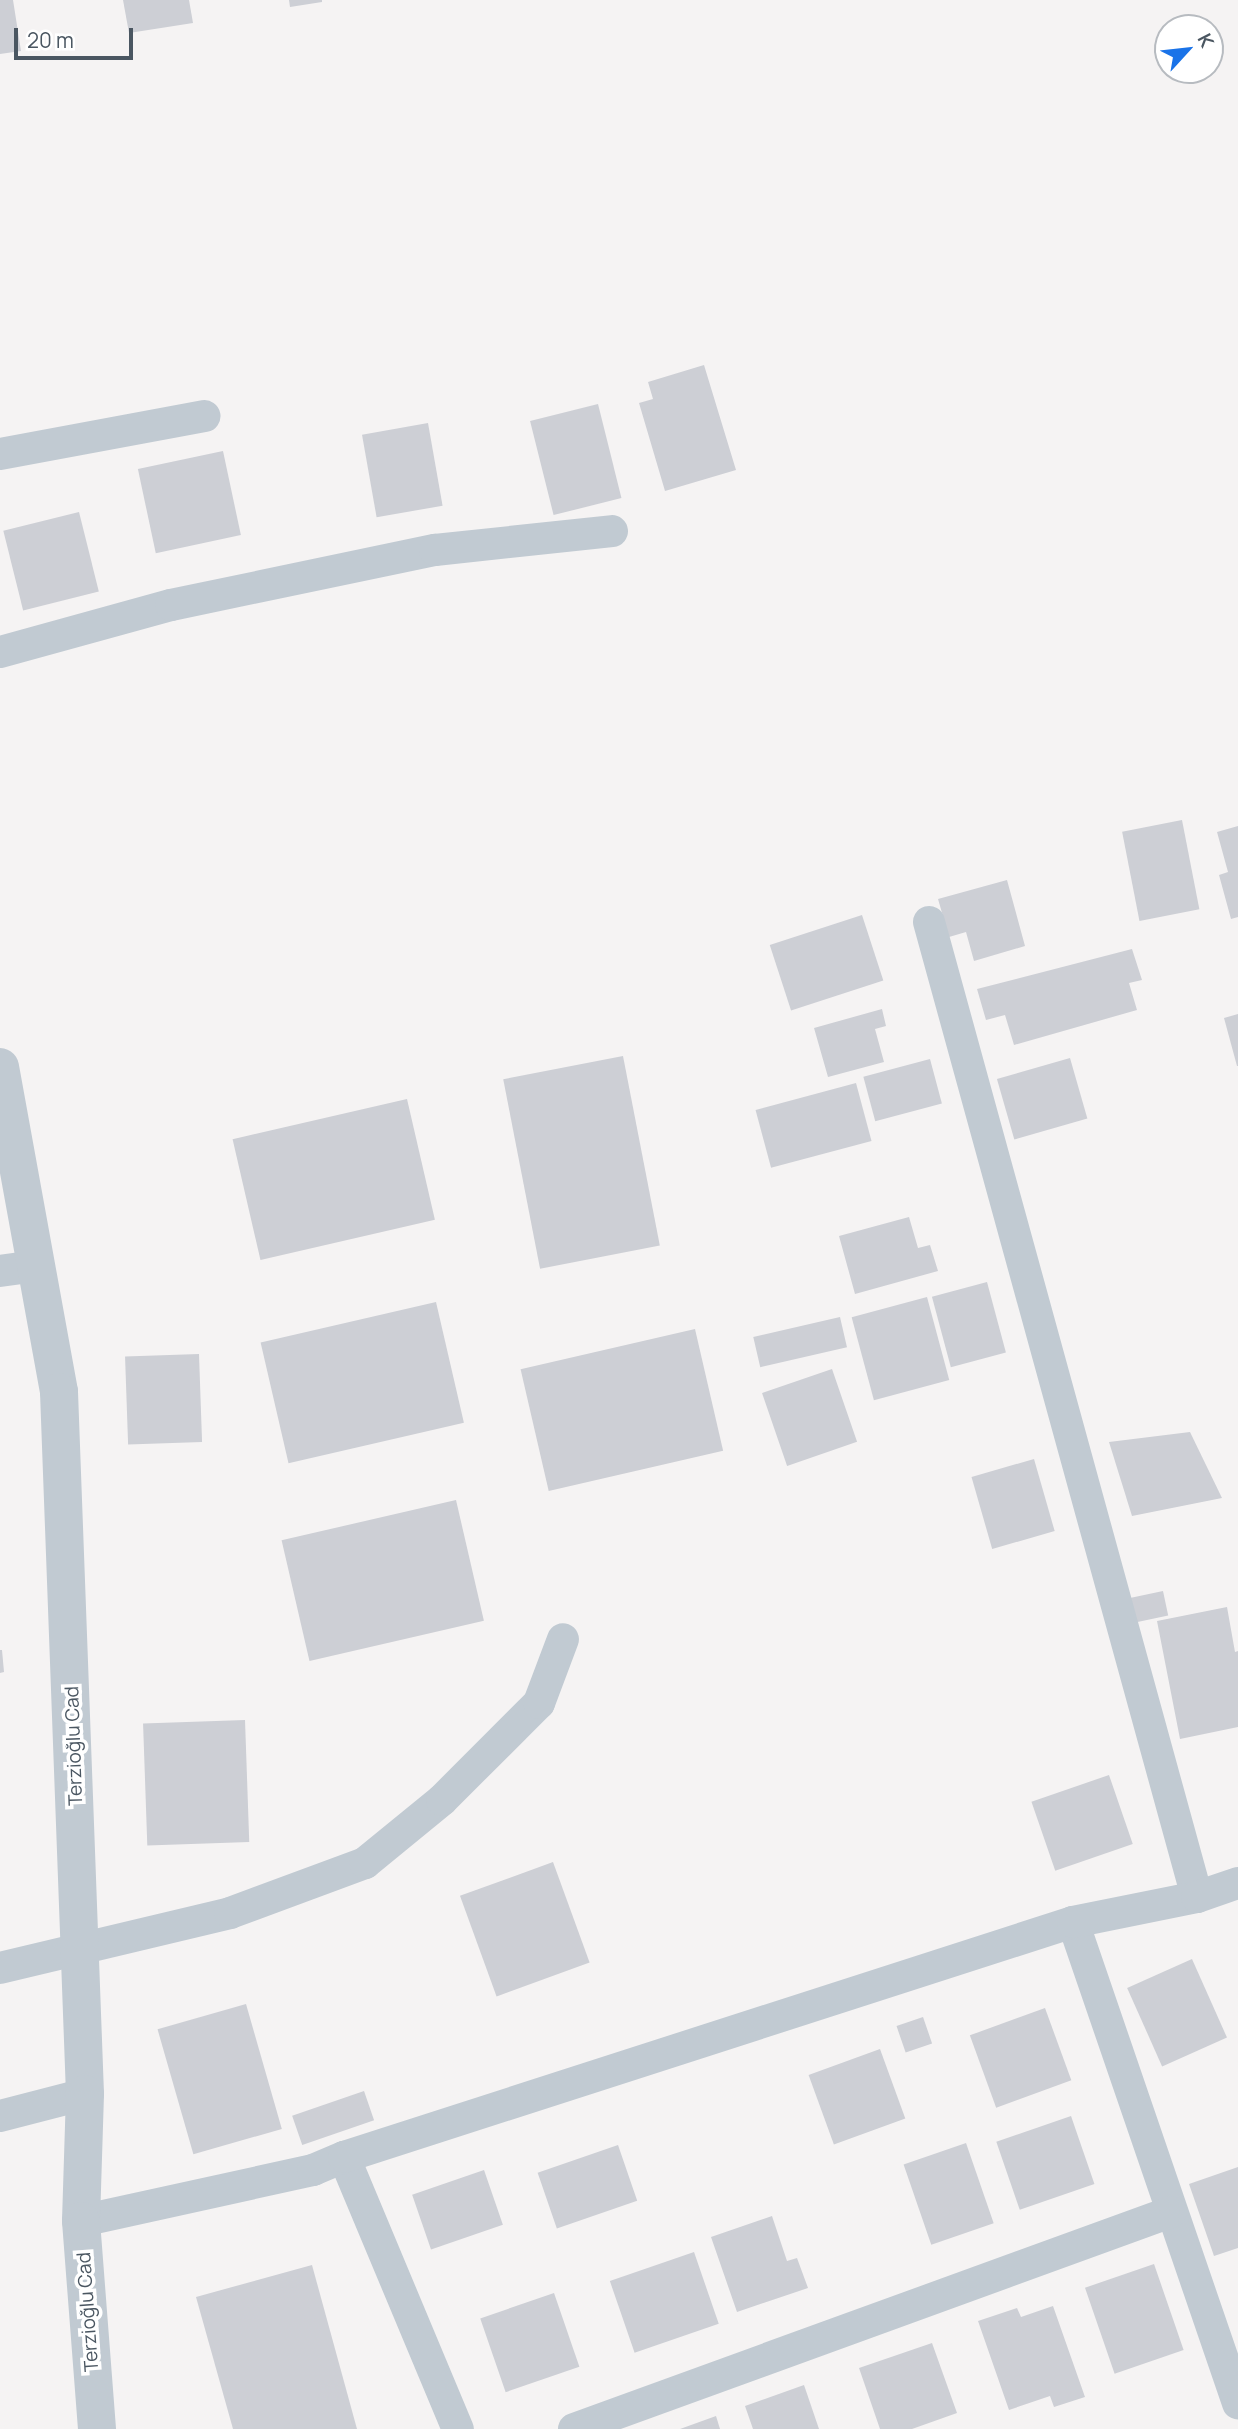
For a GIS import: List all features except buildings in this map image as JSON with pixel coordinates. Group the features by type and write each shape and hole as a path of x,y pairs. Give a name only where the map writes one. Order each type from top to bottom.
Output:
{"street":[{"path":"0,454 205,416"},
{"path":"0,652 171,605 435,550 612,531"},
{"path":"929,922 1197,1897"},
{"name":"Terzioğlu Cad","path":"0,1067 18,1268 59,1392 85,2094 81,2221 97,2429"},
{"path":"0,1968 230,1913 365,1863 442,1800 539,1703 563,1639"},
{"path":"81,2221 313,2170 344,2157 1073,1922 1197,1897 1238,1883"},
{"path":"1073,1922 1238,2403"},
{"path":"0,2116 85,2094"},
{"path":"344,2157 458,2429"},
{"path":"574,2429 1171,2212"}]}
